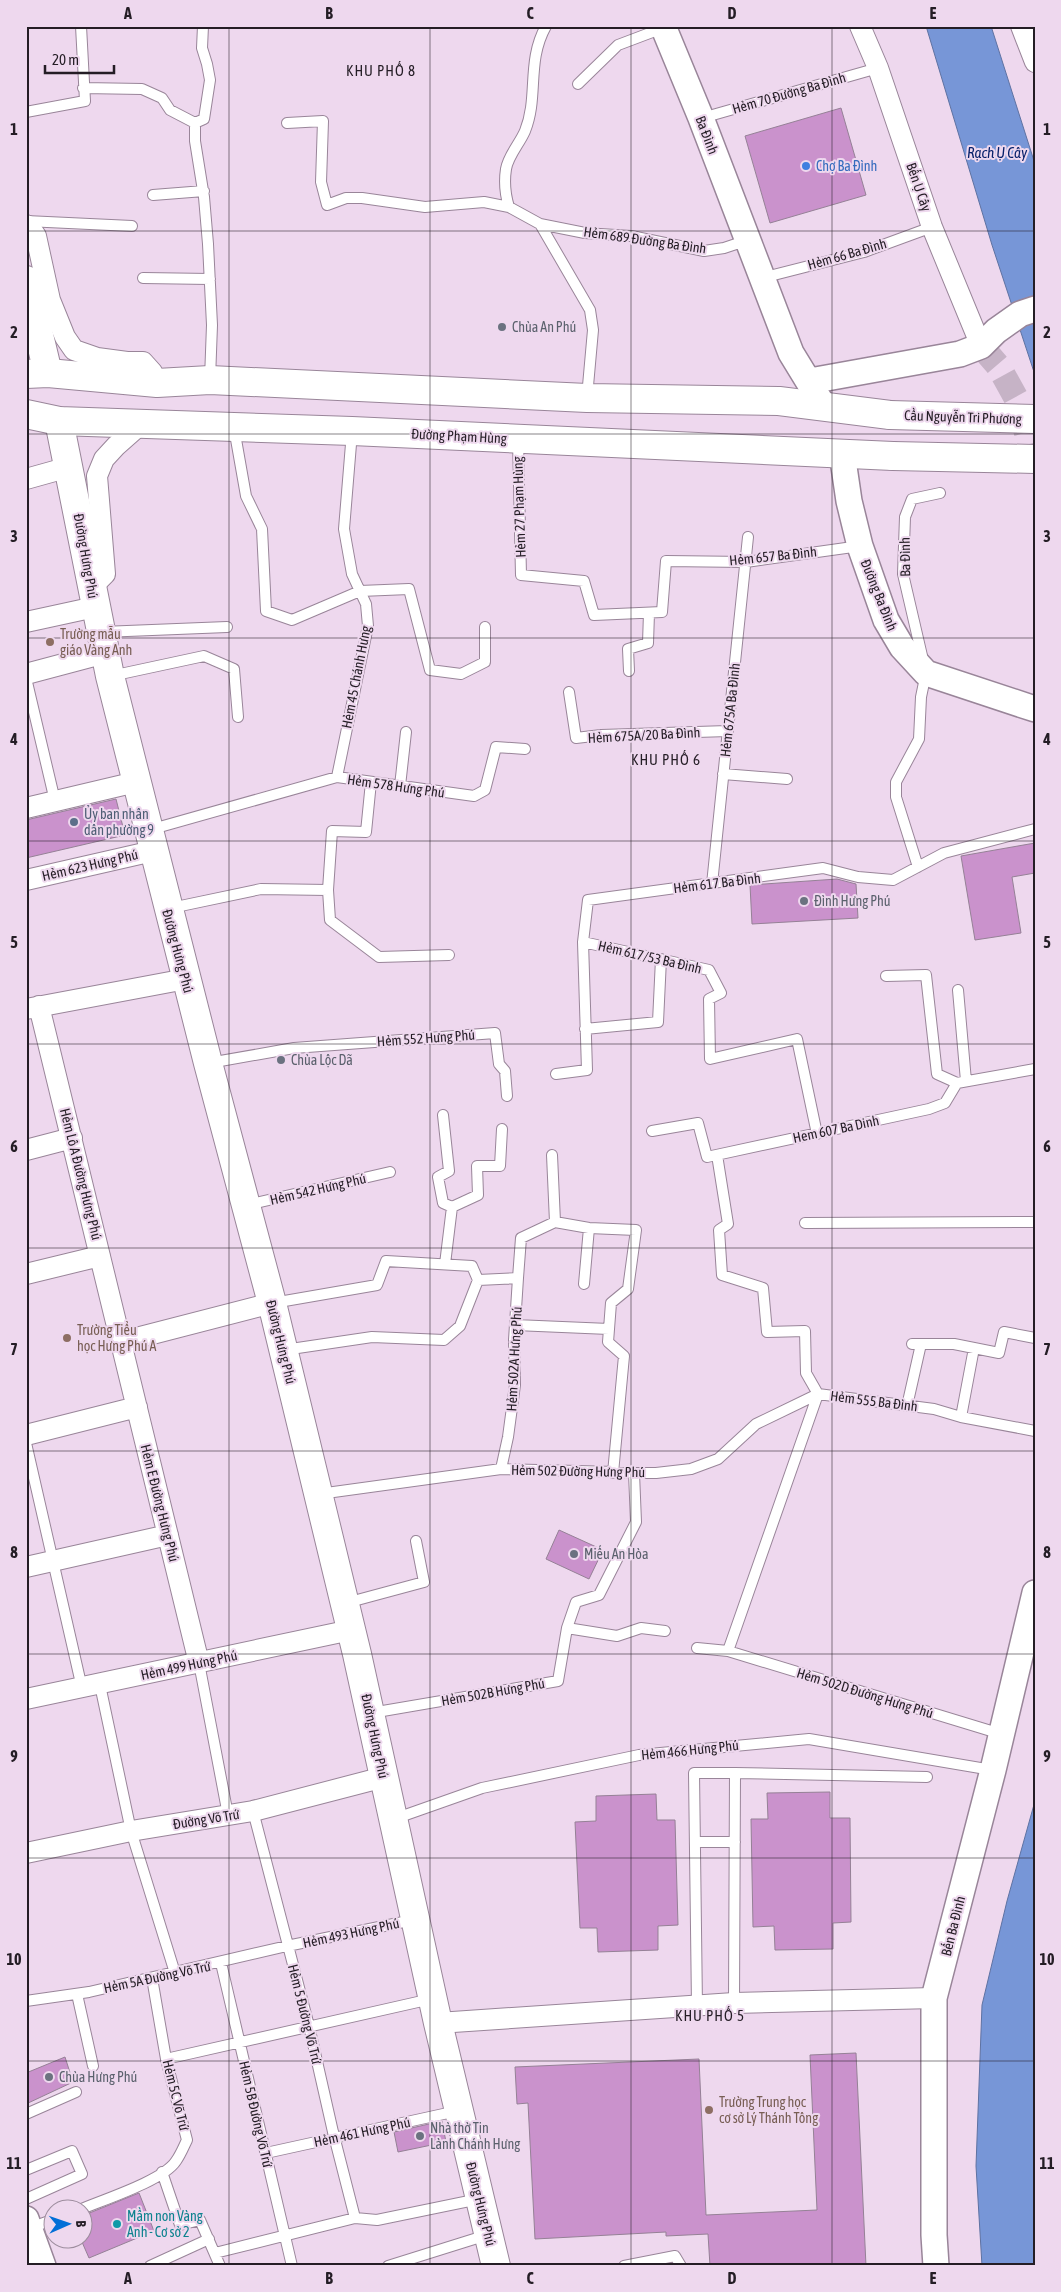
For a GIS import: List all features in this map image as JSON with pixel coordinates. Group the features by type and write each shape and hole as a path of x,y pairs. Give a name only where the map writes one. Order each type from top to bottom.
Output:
{"main road":[{"path":"26,280 37,374 157,383 210,380 587,398 779,401 824,407"},
{"name":"Cầu Nguyễn Tri Phương","path":"824,407 890,415 1035,420"},
{"name":"Đường Phạm Hùng","path":"26,414 59,421 352,431 893,456 1035,460"},
{"name":"Đường Hưng Phú","path":"59,421 101,631 136,782 272,1303 352,1630 414,1920 496,2266"}],"street":[{"name":"Bến Ụ Cây","path":"860,26 878,68 932,226 981,346"},
{"path":"1021,26 1035,62"},
{"name":"Ba Đình","path":"664,27 749,244"},
{"path":"26,226 30,227 36,236 50,300 65,337 74,350 98,358 143,362 152,372 157,383"},
{"path":"749,244 791,353 810,381 824,407"},
{"path":"810,381 960,354 981,346 996,331 1027,312"},
{"path":"101,631 105,574 97,476 110,452 142,423"},
{"name":"Đường Ba Đình","path":"842,453 849,502 860,546 886,620 902,647 926,673 1035,709"},
{"path":"30,478 69,467"},
{"path":"26,622 101,631"},
{"path":"26,674 101,631"},
{"path":"26,808 136,782"},
{"name":"Hẻm 623 Hưng Phú","path":"26,880 150,841"},
{"path":"33,1007 186,978"},
{"name":"Hẻm Lô A Đường Hưng Phú","path":"33,1007 72,1138 122,1342"},
{"path":"26,1150 72,1138"},
{"path":"26,1274 100,1256"},
{"path":"122,1342 272,1303"},
{"name":"Hẻm E Đường Hưng Phú","path":"122,1342 199,1663"},
{"path":"26,1435 137,1407"},
{"path":"26,1567 168,1535"},
{"name":"Bến Ba Đình","path":"936,2266 934,2235 934,1998 1002,1735 1035,1593"},
{"name":"Hẻm 499 Hưng Phú","path":"26,1699 352,1630"},
{"name":"Đường Võ Trứ","path":"26,1853 131,1831 253,1811 384,1778"},
{"path":"435,2011 697,2006 734,2003 934,1998"},
{"path":"36,2222 43,2266"}],"lane":[{"path":"26,112 85,101 81,26"},
{"path":"195,124 204,119 210,80 208,64 202,48 202,26"},
{"path":"509,207 505,193 506,166 525,130 532,106 536,46 546,26"},
{"path":"578,84 618,45 664,27"},
{"name":"Hẻm 70 Đường Ba Đình","path":"701,118 878,68"},
{"path":"83,88 142,89 162,98 170,110 195,124"},
{"path":"287,123 322,121 321,182 327,205 346,198 362,198 425,207 484,202 509,207 540,224 590,310 593,330 587,398"},
{"path":"195,124 195,141 204,191 210,279 212,325 210,380"},
{"path":"153,195 204,191"},
{"path":"26,222 132,226"},
{"name":"Hẻm 689 Đường Ba Đình","path":"540,224 585,233 631,236 704,251 736,244 749,244"},
{"name":"Hẻm 66 Ba Đình","path":"761,278 864,252 932,226"},
{"path":"143,278 210,279"},
{"path":"234,428 246,496 262,529 266,611 292,620 360,590 409,589 430,670 461,674 485,662 485,627"},
{"name":"Hẻm 45 Chánh Hưng","path":"337,777 368,626 366,604 352,574 344,529 352,431"},
{"name":"Hẻm 27 Phạm Hùng","path":"518,439 521,575 584,581 594,615 649,613"},
{"name":"Ba Đình","path":"926,673 904,574 905,517 912,499 940,493"},
{"name":"Hẻm 675A Ba Đình","path":"712,884 748,537"},
{"name":"Hẻm 657 Ba Đình","path":"649,613 662,612 666,560 746,562 860,546"},
{"path":"630,671 628,649 648,643 649,613"},
{"path":"101,631 227,627"},
{"path":"101,631 204,656 234,669 238,717"},
{"path":"918,867 896,796 896,782 919,739 921,698 926,673"},
{"path":"26,678 55,801"},
{"name":"Hẻm 675A/20 Ba Đình","path":"569,692 576,738 601,735 728,731"},
{"path":"400,786 406,732"},
{"name":"Hẻm 578 Hưng Phú","path":"150,841 337,777 474,796 485,790 496,747 525,749"},
{"path":"724,774 787,779"},
{"path":"370,782 366,832 332,831 328,890 330,920 379,957 449,955"},
{"name":"Hẻm 617 Ba Đình","path":"556,1074 587,1070 583,942 588,900 823,868 858,877 894,880 944,853 1035,829"},
{"path":"168,909 261,889 328,890"},
{"name":"Hẻm 617/53 Ba Đình","path":"583,942 709,970 721,993 709,999 710,1060 797,1039 816,1134"},
{"path":"585,1029 658,1022 661,959"},
{"path":"886,976 926,975 937,1074 961,1082 1035,1069"},
{"path":"958,990 961,1082"},
{"name":"Hẻm 552 Hưng Phú","path":"208,1063 294,1048 495,1033 499,1064 505,1071 507,1096"},
{"name":"Hem 607 Ba Dinh","path":"717,1155 929,1109 945,1103 961,1082"},
{"path":"443,1115 449,1171 438,1177 443,1202 452,1207"},
{"path":"652,1131 698,1123 707,1157 717,1155"},
{"path":"452,1207 478,1194 477,1166 500,1166 502,1129"},
{"path":"552,1155 555,1222 589,1228 636,1230 628,1288 611,1303 608,1342 624,1356 613,1473"},
{"name":"Hẻm 555 Ba Đình","path":"717,1155 728,1224 719,1230 722,1275 763,1288 768,1332 805,1331 806,1373 818,1394 934,1409 960,1417 1035,1430"},
{"name":"Hẻm 542 Hưng Phú","path":"246,1206 390,1172"},
{"path":"445,1264 452,1207"},
{"name":"Hẻm 502A Hưng Phú","path":"501,1469 508,1438 515,1385 515,1325 521,1238 555,1222"},
{"path":"805,1223 1035,1222"},
{"path":"584,1284 589,1228"},
{"path":"272,1303 377,1285 386,1261 472,1266 478,1280 460,1326 444,1340 372,1337 284,1351"},
{"path":"478,1280 518,1278"},
{"path":"515,1325 609,1329"},
{"path":"907,1406 917,1344 954,1344 998,1353 1004,1332 1035,1338"},
{"path":"960,1417 974,1348"},
{"path":"728,1651 818,1394"},
{"name":"Hẻm 502 Đường Hưng Phú","path":"318,1494 501,1469 656,1473 691,1469 718,1458 756,1424 818,1394"},
{"path":"26,1444 54,1560 131,1831 175,1973"},
{"name":"Hẻm 502B Hưng Phú","path":"371,1713 558,1681 567,1628 576,1602 599,1595 636,1522 634,1473"},
{"path":"345,1603 424,1582 416,1542"},
{"path":"567,1628 617,1636 641,1628 665,1631"},
{"name":"Hẻm 502D Đường Hưng Phú","path":"697,1648 728,1651 1002,1735"},
{"path":"199,1663 228,1816"},
{"name":"Hẻm 466 Hưng Phú","path":"393,1819 482,1788 639,1755 808,1739 993,1770"},
{"path":"734,2003 735,1773"},
{"path":"697,2006 694,1774 735,1773 927,1778"},
{"name":"Hẻm 5 Đường Võ Trứ","path":"253,1811 309,2026 334,2138 355,2218"},
{"path":"695,1842 735,1842"},
{"name":"Hẻm 493 Hưng Phú","path":"287,1946 414,1920"},
{"name":"Hẻm 5A Đường Võ Trứ","path":"26,2001 77,1994 220,1963 287,1946"},
{"name":"Hẻm 5B Đường Võ Trứ","path":"220,1963 292,2266"},
{"name":"Hẻm 5C Võ Trứ","path":"92,2205 141,2184 162,2172 176,2161 187,2140 166,2059 152,1978"},
{"path":"77,1994 94,2066"},
{"path":"166,2059 309,2026 435,2011"},
{"path":"26,2114 76,2092"},
{"name":"Hẻm 461 Hưng Phú","path":"266,2153 458,2111"},
{"path":"26,2170 72,2151 82,2174 26,2199"},
{"path":"162,2172 180,2225 200,2220 220,2266"},
{"path":"215,2253 355,2218 377,2220 479,2199"},
{"path":"388,2266 488,2234"},
{"path":"150,2266 209,2239"},
{"path":"624,2266 675,2256 680,2266"}],"water":[{"name":"Rạch Ụ Cây","path":"926,26 991,26 1035,164 1035,375 992,245"},
{"path":"1035,1801 1035,2266 982,2266 976,2166 982,2005 1007,1901"}],"building":[{"name":"Chợ Ba Đình","path":"841,108 866,195 770,223 745,136"},
{"name":"Ủy ban nhân dân phường 9","path":"116,799 125,835 26,858 26,820"},
{"path":"1035,843 1035,873 1012,877 1021,933 975,940 961,856"},
{"name":"Đình Hưng Phú","path":"837,879 856,884 858,918 752,924 750,885"},
{"name":"Miếu An Hòa","path":"559,1530 603,1550 589,1579 546,1559"},
{"path":"830,1792 830,1818 850,1818 851,1922 833,1923 833,1949 775,1950 774,1926 753,1927 751,1819 768,1819 767,1793"},
{"path":"656,1794 657,1820 675,1820 678,1925 658,1926 658,1950 598,1952 597,1928 580,1928 575,1822 596,1821 596,1796"},
{"path":"856,2053 866,2266 710,2266 708,2234 666,2236 666,2232 535,2239 528,2103 517,2104 515,2067 699,2059 706,2215 817,2210 810,2055"},
{"name":"Chùa Hưng Phú","path":"65,2057 73,2082 26,2104 26,2073"},
{"name":"Nhà thờ Tin Lành Chánh Hưng","path":"442,2121 446,2142 398,2152 394,2132"},
{"name":"Mầm non Vàng Anh - Cơ sở 2","path":"139,2193 154,2231 89,2258 86,2250 92,2250 92,2212"}],"tunnel":[{"path":"981,346 999,367 1016,398 1035,461"}],"place":[{"name":"Chợ Ba Đình","path":"806,166"},
{"name":"Chùa An Phú","path":"502,327"},
{"name":"Trường mẫu giáo Vàng Anh","path":"50,642"},
{"name":"Ủy ban nhân dân phường 9","path":"74,822"},
{"name":"Đình Hưng Phú","path":"804,901"},
{"name":"Chùa Lộc Dã","path":"281,1060"},
{"name":"Trường Tiểu học Hưng Phú A","path":"67,1338"},
{"name":"Miếu An Hòa","path":"574,1554"},
{"name":"Chùa Hưng Phú","path":"49,2077"},
{"name":"Trường Trung học cơ sở Lý Thánh Tông","path":"709,2110"},
{"name":"Nhà thờ Tin Lành Chánh Hưng","path":"420,2136"},
{"name":"Mầm non Vàng Anh - Cơ sở 2","path":"117,2224"}],"district":[{"name":"KHU PHỐ 8","path":"381,70"},
{"name":"KHU PHỐ 6","path":"666,759"},
{"name":"KHU PHỐ 5","path":"710,2015"}]}
